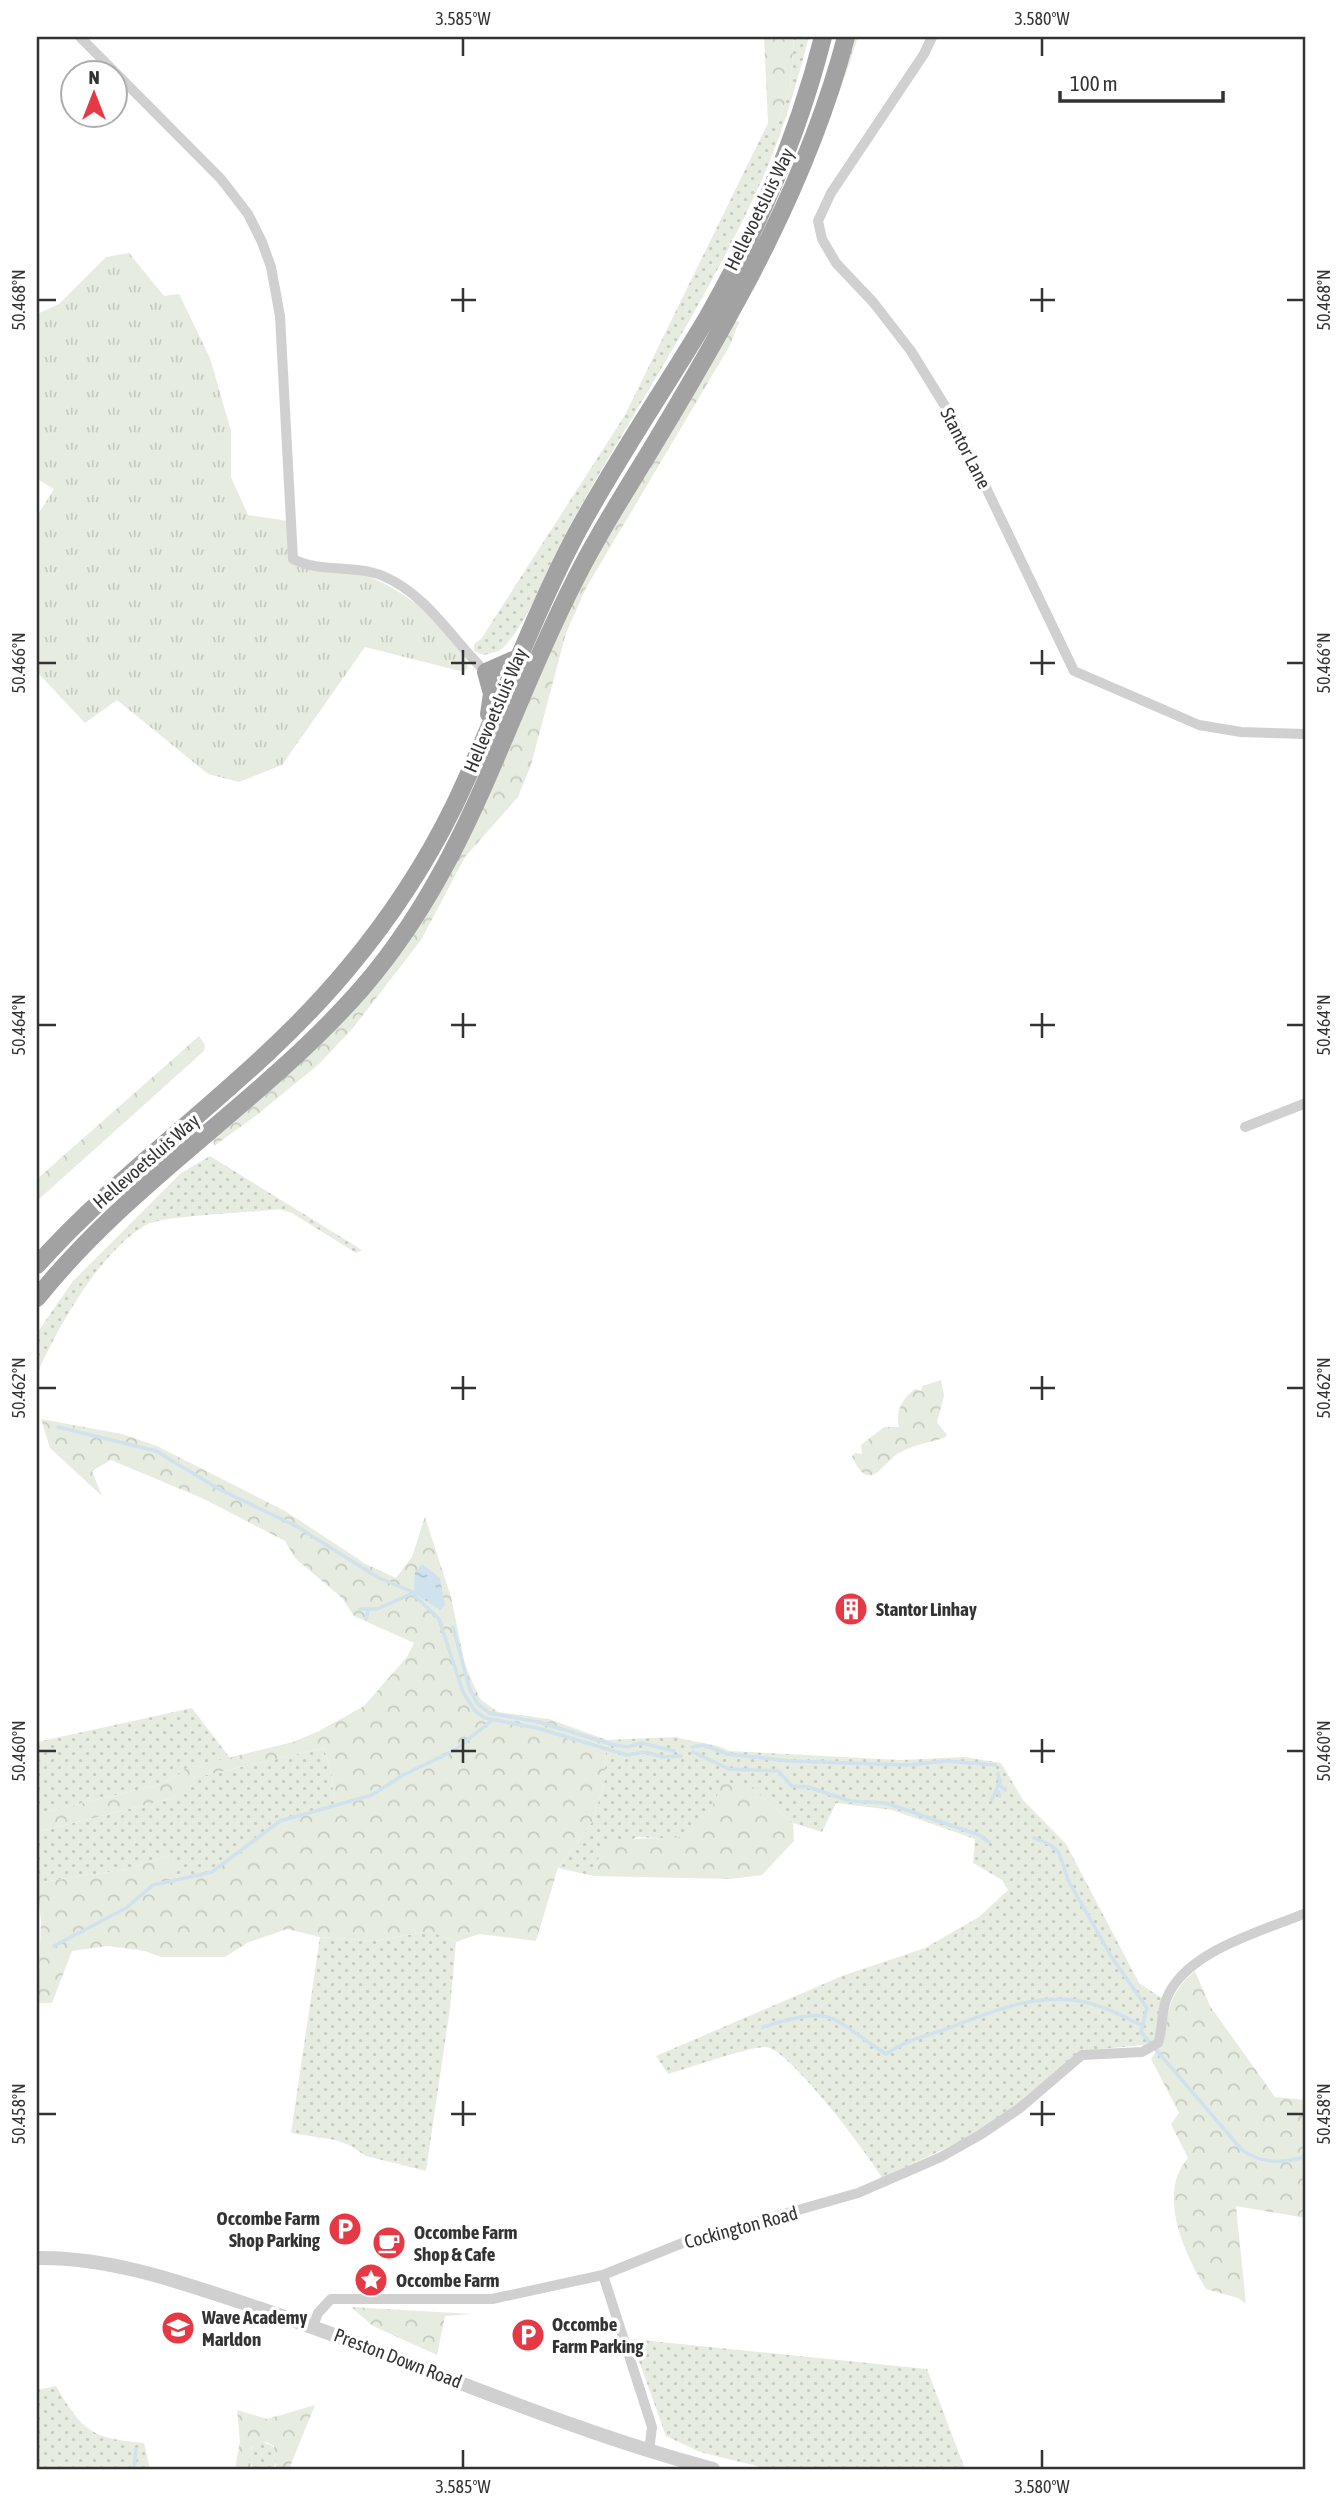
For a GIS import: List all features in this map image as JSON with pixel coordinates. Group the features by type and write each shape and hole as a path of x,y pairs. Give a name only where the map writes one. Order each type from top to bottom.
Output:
{"highway":[{"name":"Hellevoetsluis Way","path":"37,1265 114,1186 239,1081 306,1018 358,956 412,880 453,808 548,590 578,532 709,315 763,209 809,90 823,37"},
{"name":"Hellevoetsluis Way","path":"37,1298 124,1205 310,1044 365,984 418,913 472,816 572,584 768,247 825,114 846,37"},
{"path":"484,741 492,694 486,672 520,657"}],"street":[{"path":"80,37 221,179 248,214 262,242 271,267 280,316 293,559 307,566 357,568 400,586 443,623 466,653 486,672"},
{"name":"Stantor Lane","path":"932,37 924,54 831,193 818,221 822,239 836,264 873,302 911,351 953,419 1074,671 1199,725 1241,732 1306,734"},
{"path":"1245,1127 1306,1103"},
{"name":"Cockington Road","path":"313,2326 318,2313 331,2299 492,2300 603,2275 685,2242 858,2193 941,2157 1001,2122 1082,2055 1149,2051 1158,2043 1166,2001 1180,1978 1215,1950 1306,1913"},
{"name":"Preston Down Road","path":"37,2258 85,2261 127,2268 205,2290 313,2326 649,2451 713,2469"},
{"path":"603,2275 652,2427 649,2451"}],"green space":[{"path":"764,37 794,37 790,89 778,123 768,123"},
{"path":"794,37 809,37 785,120 767,168 724,258 574,518 520,626 499,651 484,655 474,651 474,644 481,639 625,415 768,123 778,123 790,89"},
{"path":"847,37 858,37 835,103 796,199 752,294"},
{"path":"129,253 164,296 179,294 210,358 231,431 231,477 248,515 288,521 290,563 307,569 358,573 407,597 454,639 464,654 468,668 464,672 365,647 282,765 239,782 208,774 117,700 85,723 37,672 37,516 54,489 37,479 37,314 59,304 106,257"},
{"path":"734,320 739,322 729,347 586,588 566,633 531,765 518,797 465,857 421,940 353,1028 319,1064 214,1146 213,1136 404,937 555,629"},
{"path":"199,1036 205,1045 204,1051 37,1201 37,1179"},
{"path":"210,1156 362,1250 356,1253 292,1213 279,1209 170,1219 146,1225 113,1252 97,1271 68,1313 37,1374 37,1333 73,1281 180,1174"},
{"path":"941,1380 944,1396 937,1422 947,1435 906,1450 894,1456 876,1473 865,1474 852,1456 856,1453 862,1454 861,1445 884,1427 899,1427 899,1410 915,1389 921,1391 922,1386"},
{"path":"41,1419 122,1434 157,1446 285,1511 366,1564 396,1578 412,1557 425,1517 451,1597 465,1665 480,1699 498,1712 549,1719 607,1740 604,1784 592,1822 558,1868 536,1941 479,1934 456,1942 430,1931 375,1941 320,1937 287,1929 247,1943 225,1957 161,1957 145,1951 108,1946 72,1951 52,2003 38,2003 41,1921 37,1883 128,1869 173,1854 176,1878 212,1872 280,1821 334,1806 332,1775 324,1748 193,1778 173,1798 37,1832 37,1814 162,1784 187,1768 293,1742 319,1731 364,1706 407,1657 414,1643 354,1616 342,1598 295,1558 285,1541 204,1499 111,1460 92,1471 102,1496 50,1448"},
{"path":"192,1708 230,1758 187,1768 162,1784 37,1814 37,1742"},
{"path":"676,1737 730,1751 901,1760 964,1757 1001,1763 1023,1800 1066,1844 1139,1983 1163,1999 1154,2040 1144,2045 1081,2051 1017,2106 978,2133 882,2178 828,2105 777,2052 766,2047 758,2048 668,2074 656,2056 842,1976 925,1948 979,1917 1008,1890 1002,1880 973,1863 975,1839 892,1810 836,1803 822,1832 793,1823 747,1784 712,1811 701,1827 681,1839 637,1837 599,1857 594,1876 558,1868 592,1822 604,1784 607,1740"},
{"path":"324,1748 332,1775 334,1806 280,1821 212,1872 175,1878 173,1854 128,1869 37,1883 37,1832 173,1798 192,1778"},
{"path":"722,1783 747,1784 793,1823 794,1841 762,1875 730,1879 594,1876 599,1857 610,1843 632,1839 680,1837 691,1832 712,1807"},
{"path":"430,1931 456,1942 450,2008 426,2171 366,2156 335,2140 291,2133 320,1937 375,1941"},
{"path":"1195,1971 1210,2006 1275,2097 1306,2100 1306,2218 1236,2206 1246,2304 1238,2298 1206,2289 1183,2242 1177,2224 1174,2189 1188,2158 1171,2124 1179,2113 1151,2059 1163,2036 1175,1994"},
{"path":"351,2307 472,2314 445,2316 437,2355 373,2326"},
{"path":"631,2339 927,2369 965,2469 769,2469 700,2452 666,2436"},
{"path":"56,2386 74,2414 90,2430 112,2438 144,2443 150,2469 37,2469 37,2390"},
{"path":"315,2405 289,2469 270,2469 276,2467 274,2446 266,2442 251,2448 249,2461 253,2469 235,2469 240,2441 237,2410 267,2419"},
{"path":"263,2443 273,2447 277,2457 273,2467 263,2471 253,2467 249,2457 253,2447"}],"water":[{"path":"422,1564 440,1578 445,1605 440,1610 414,1593 415,1572"}],"waterway":[{"path":"58,1427 156,1451 219,1489 296,1526 379,1578 413,1592"},
{"path":"412,1593 439,1619 463,1692 475,1711 485,1718 537,1728 627,1755 646,1752 663,1757 681,1756"},
{"path":"360,1609 377,1609 411,1594"},
{"path":"366,1619 368,1611"},
{"path":"453,1627 469,1687 477,1703 489,1713 539,1722 614,1745 628,1747 641,1743 674,1751"},
{"path":"54,1946 126,1908 153,1885 212,1872 280,1821 372,1795 403,1775 455,1750 491,1721"},
{"path":"692,1747 703,1745 727,1754 790,1761 907,1765 946,1761 995,1765"},
{"path":"693,1752 729,1769 778,1771 792,1786 808,1787 850,1801 886,1803 979,1835 989,1842"},
{"path":"992,1799 1000,1782 998,1774"},
{"path":"998,1784 1005,1790"},
{"path":"997,1790 1000,1796"},
{"path":"1034,1838 1051,1845 1059,1853 1069,1882 1111,1956 1147,2008 1141,2032 1241,2149 1256,2158 1273,2161 1306,2156"},
{"path":"763,2027 805,2016 829,2018 886,2054 910,2041 985,2014 1042,2000 1080,2001 1105,2008 1143,2026"},
{"path":"134,2469 136,2449"}],"place":[{"name":"Stantor Linhay","path":"851,1609"},
{"name":"Occombe Farm Shop Parking","path":"345,2229"},
{"name":"Occombe Farm Shop & Cafe","path":"389,2243"},
{"name":"Occombe Farm","path":"371,2280"},
{"name":"Wave Academy Marldon","path":"178,2328"},
{"name":"Occombe Farm Parking","path":"528,2335"}]}
